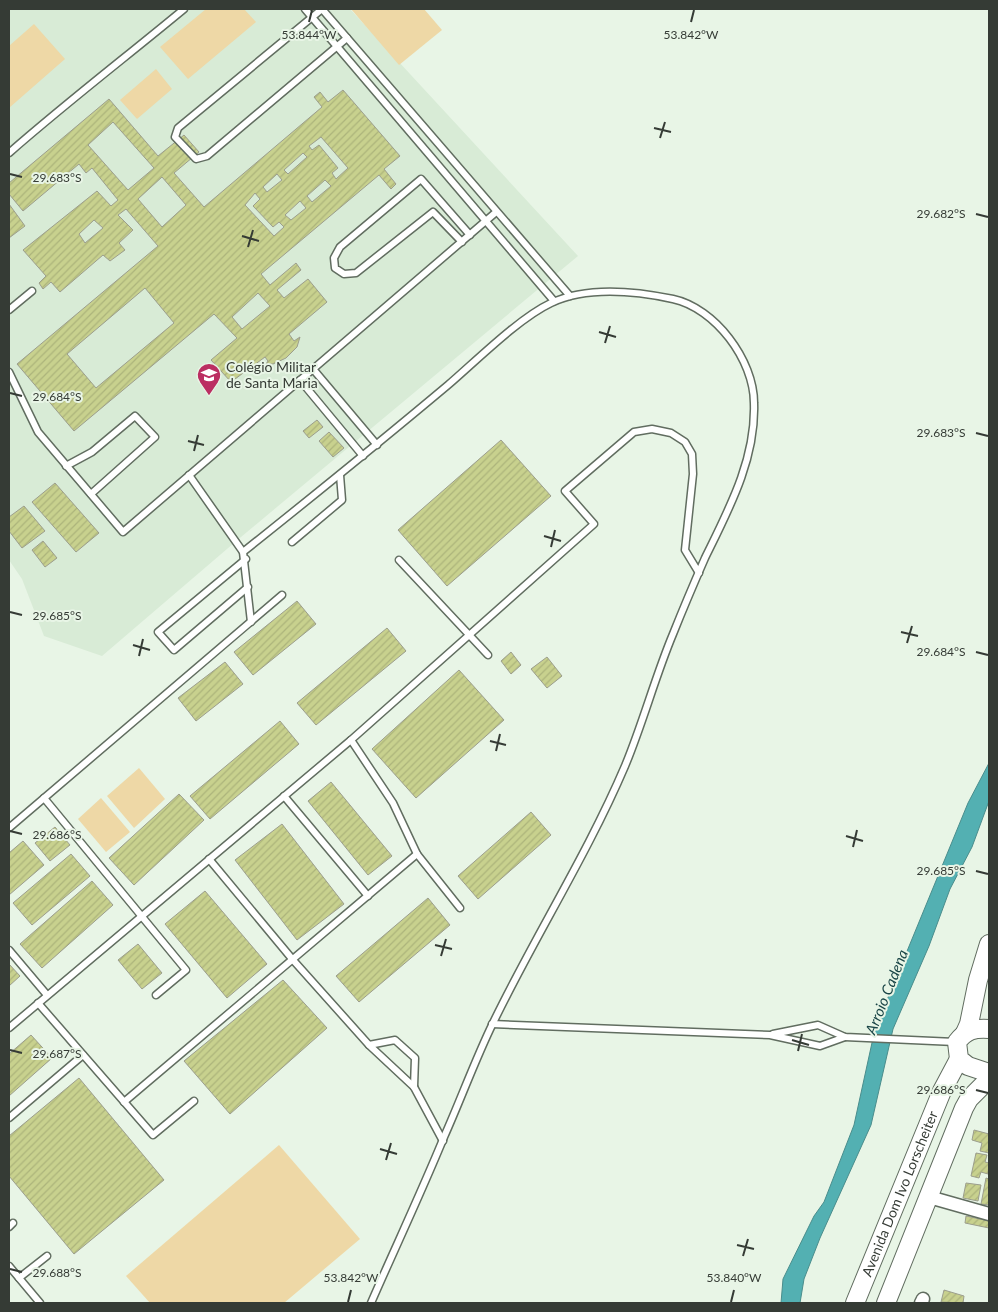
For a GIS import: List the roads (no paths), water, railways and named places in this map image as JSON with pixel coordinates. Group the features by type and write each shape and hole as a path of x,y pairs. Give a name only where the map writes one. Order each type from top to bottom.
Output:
{"main road":[{"name":"Avenida Dom Ivo Lorscheiter","path":"855,1303 960,1044 970,1024 978,980 989,944"},
{"path":"989,1029 978,1028 960,1044 968,1066 989,1073"},
{"name":"Avenida Dom Ivo Lorscheiter","path":"886,1303 964,1108 969,1099 989,1079"}],"street":[{"path":"929,1197 989,1214"}],"lane":[{"path":"9,153 70,100 112,69 184,9"},
{"path":"305,9 554,301"},
{"path":"347,38 206,156 196,160 175,137 178,128 322,9 347,38 496,213 570,296"},
{"path":"462,242 433,212 356,273 344,274 334,268 334,258 340,247 421,179 470,234"},
{"path":"9,372 38,432 123,532 496,213"},
{"path":"9,310 32,291"},
{"path":"248,587 174,650 158,632 244,556 524,321 554,301 570,296 639,293 680,301 704,316 721,330 737,348 750,372 754,402 747,459 740,485 671,639 626,764 590,841 492,1024 443,1141 371,1303"},
{"path":"313,369 377,445"},
{"path":"300,380 363,456"},
{"path":"66,466 92,452 135,416 155,437 91,494"},
{"path":"9,1028 351,740 594,524 565,491 634,432 652,429 671,433 685,442 692,454 693,474 685,550 699,573"},
{"path":"189,475 244,556 251,622"},
{"path":"292,542 342,500 340,475"},
{"path":"399,560 488,655"},
{"path":"9,828 282,595"},
{"path":"351,740 392,803 417,854 460,908"},
{"path":"284,796 368,896"},
{"path":"44,798 186,970 156,995"},
{"path":"124,1102 417,854"},
{"path":"209,859 293,960 369,1044 414,1087 443,1141"},
{"path":"9,950 47,995"},
{"path":"38,1003 153,1136 194,1101"},
{"path":"492,1024 770,1035 820,1046 845,1037"},
{"path":"770,1035 818,1025 845,1037 919,1040 960,1044"},
{"path":"369,1044 395,1040 415,1058 414,1087"},
{"path":"9,1118 83,1055"},
{"path":"19,1278 47,1256"},
{"path":"9,1266 40,1303"}],"water":[{"name":"Arroio Cadena","path":"989,763 989,801 972,847 950,889 929,946 893,1029 871,1125 820,1238 804,1279 800,1303 781,1303 783,1279 814,1216 824,1202 854,1125 875,1029 968,803"}],"place":[{"name":"Colégio Militar de Santa Maria","path":"209,396"}]}
